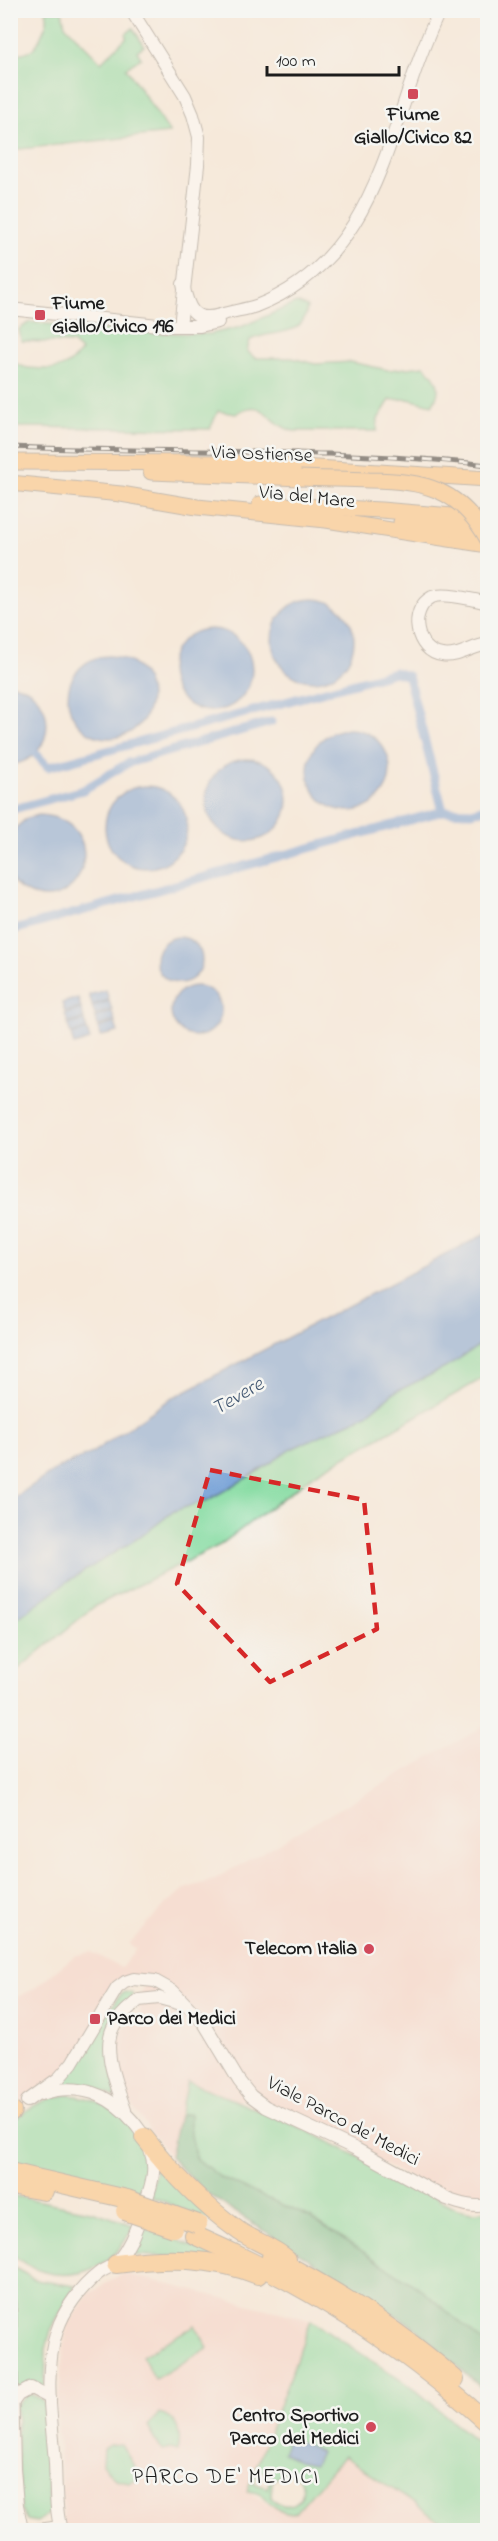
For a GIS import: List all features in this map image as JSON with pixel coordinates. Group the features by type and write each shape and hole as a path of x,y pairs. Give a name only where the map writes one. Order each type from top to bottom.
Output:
{"highway":[{"path":"144,2137 175,2174 208,2206 241,2232 285,2257 296,2270"},
{"path":"10,2172 126,2205 296,2270 393,2330 488,2406"},
{"path":"10,2185 126,2205"},
{"path":"196,2230 323,2299 392,2344 488,2422"},
{"path":"108,2268 158,2259 213,2262 243,2269 307,2296 323,2299"}],"main road":[{"name":"Via Ostiense","path":"10,462 70,469 401,481 432,487 453,497 467,509 488,540"},
{"name":"Via Ostiense","path":"10,462 237,463 488,479"},
{"name":"Via del Mare","path":"10,483 121,494 197,507 352,524 488,545"},
{"name":"Via del Mare","path":"121,494 171,495 252,503 488,533"},
{"path":"252,503 488,519"},
{"path":"269,514 488,555"}],"street":[{"path":"131,10 182,91 197,130 198,165 180,326"},
{"path":"10,309 180,326 212,324 269,300 303,279 333,252 354,225 369,199 420,58 440,10"},
{"path":"183,284 188,304 199,316 212,317 242,310"},
{"path":"488,603 435,596 426,601 421,609 417,626 424,644 440,655 458,654 488,644"},
{"path":"11,2112 59,2078 72,2063 117,1988 125,1982 146,1980 138,2000 114,2025 108,2044 125,2110 144,2137 153,2161 150,2188 130,2245 108,2268 81,2290 57,2331 52,2350 50,2398 60,2529 37,2530"},
{"name":"Viale Parco de' Medici","path":"146,1980 155,1981 173,1991 187,2005 204,2023 239,2082 251,2096 266,2107 356,2149 447,2199 461,2205 479,2207 488,2205"},
{"path":"138,2000 159,1998 187,2005"},
{"path":"27,2101 51,2091 76,2088 104,2097 125,2110"},
{"path":"11,2295 14,2468 22,2530"},
{"path":"13,2402 18,2395 31,2388 50,2398"}],"highlighted area":[{"path":"210,1470 364,1500 377,1629 270,1682 177,1584"}],"shaded area":[{"path":"487,1725 487,2205 461,2204 251,2096 237,2101 187,2081 170,2157 130,2104 116,2048 121,2032 130,2020 140,2013 139,2000 146,1981 117,1988 72,2063 27,2101 11,2107 11,2000 34,1989 74,1956 91,1952 121,1968 136,1949 129,1944 164,1906 185,1889 213,1880"},
{"path":"123,2273 311,2320 247,2491 285,2514 294,2514 344,2456 453,2530 66,2530 63,2522 57,2412 66,2327 89,2294"}],"green space":[{"path":"46,11 62,11 65,25 101,62 133,28 144,46 137,51 141,58 126,68 170,133 11,150 10,91 14,54 25,53 37,43 47,23"},
{"path":"296,303 307,307 305,317 300,324 294,329 250,340 247,351 255,358 292,358 315,364 351,362 388,370 424,366 436,379 438,389 432,405 408,399 390,400 378,419 377,431 293,431 277,423 260,409 253,407 236,414 218,411 210,429 11,427 11,362 27,368 58,368 70,363 81,351 72,343 21,341 19,329 30,322 122,332 210,334 241,327"},
{"path":"487,1340 487,1376 315,1474 220,1545 95,1606 11,1675 10,1623 68,1581 143,1535 174,1511 208,1500 291,1449 367,1414 393,1393 444,1368"},
{"path":"125,1992 132,1993 133,1998 109,2029 116,2098 94,2089 56,2085 120,1995"},
{"path":"187,2081 311,2132 457,2209 473,2212 487,2211 487,2393 416,2328 206,2193 170,2157"},
{"path":"67,2095 95,2101 108,2107 131,2125 145,2150 148,2165 143,2192 11,2162 10,2123 37,2104"},
{"path":"190,2114 190,2135 196,2158 221,2178 310,2217 422,2290 487,2345 487,2393 416,2328 206,2193 170,2157 179,2115"},
{"path":"157,2163 212,2221 150,2196"},
{"path":"10,2195 95,2212 133,2225 124,2243 111,2257 96,2267 80,2273 62,2275 45,2272 27,2265 11,2253"},
{"path":"140,2228 156,2231 223,2259 132,2255"},
{"path":"11,2266 36,2280 75,2286 51,2330 46,2349 45,2389 31,2383 16,2389 15,2306"},
{"path":"311,2320 417,2391 487,2451 487,2530 453,2530 344,2456 294,2514 279,2510 259,2494 247,2491","holes":["259,2470 272,2474 267,2488 254,2483","284,2472 294,2474 303,2487 301,2497 293,2504 286,2506 278,2503 271,2496 272,2481"]},
{"path":"195,2325 208,2348 155,2379 142,2356"},
{"path":"29,2394 42,2399 46,2408 49,2513 37,2522 27,2520 21,2510 16,2405"},
{"path":"159,2413 171,2418 177,2428 178,2451 171,2449 162,2451 148,2427"},
{"path":"121,2444 141,2478 129,2482 115,2479 102,2464 103,2449 109,2445"}],"water":[{"path":"313,599 329,602 342,611 351,624 354,640 351,656 342,669 329,678 313,681 297,678 284,669 275,656 272,640 275,624 284,611 297,602"},
{"path":"211,629 227,632 240,641 249,654 252,670 249,686 240,699 227,708 211,711 195,708 182,699 173,686 170,670 173,654 182,641 195,632"},
{"path":"109,656 125,659 138,668 147,681 150,697 147,713 138,726 125,735 109,738 93,735 80,726 71,713 68,697 71,681 80,668 93,659"},
{"path":"11,684 27,689 38,698 45,711 47,725 45,739 38,751 26,760 10,765"},
{"path":"349,729 365,732 378,741 387,754 390,770 387,786 378,799 365,808 349,811 333,808 320,799 311,786 308,770 311,754 320,741 333,732"},
{"path":"247,759 263,762 276,771 285,784 288,800 285,816 276,829 263,838 247,841 231,838 218,829 209,816 206,800 209,784 218,771 231,762"},
{"path":"146,786 162,789 175,798 184,811 187,827 184,843 175,856 162,865 146,868 130,865 117,856 108,843 105,827 108,811 117,798 130,789"},
{"path":"39,815 61,820 76,831 83,846 83,862 78,878 67,890 52,897 33,895 23,891 11,879 11,832 27,818"},
{"path":"179,937 188,938 195,944 201,951 201,969 195,976 188,982 179,983 170,982 163,976 157,969 156,960 157,951 163,944 170,938"},
{"path":"196,986 205,988 216,997 221,1011 219,1020 210,1031 196,1036 187,1034 176,1025 171,1011 173,1002 182,991"},
{"path":"106,990 109,1000 92,1005 89,995"},
{"path":"78,998 81,1008 65,1012 62,1003"},
{"path":"109,1001 112,1010 95,1015 92,1006"},
{"path":"81,1009 84,1019 68,1023 65,1014"},
{"path":"112,1012 115,1021 98,1026 95,1017"},
{"path":"84,1020 87,1029 71,1034 68,1025"},
{"path":"115,1023 118,1032 101,1036 98,1028"},
{"path":"87,1030 90,1040 74,1045 71,1035"},
{"name":"Tevere","path":"487,1233 487,1340 445,1368 393,1393 367,1414 291,1449 208,1500 174,1511 143,1535 68,1581 11,1623 11,1500 60,1467 90,1454 172,1398"},
{"path":"289,2440 305,2443 320,2452 314,2464 298,2461 283,2452"}],"waterway":[{"path":"36,754 48,767 395,672 408,676 443,811 472,812 488,807"},
{"path":"10,810 83,790 128,763 271,722"},
{"path":"10,931 443,811"}],"railway":[{"path":"10,447 309,453 488,465"}],"place":[{"name":"Fiume Giallo/Civico 82","path":"413,94"},
{"name":"Fiume Giallo/Civico 196","path":"40,315"},
{"name":"Telecom Italia","path":"369,1949"},
{"name":"Parco dei Medici","path":"95,2019"},
{"name":"Centro Sportivo Parco dei Medici","path":"371,2427"}],"district":[{"name":"PARCO DE' MEDICI","path":"226,2478"}]}
